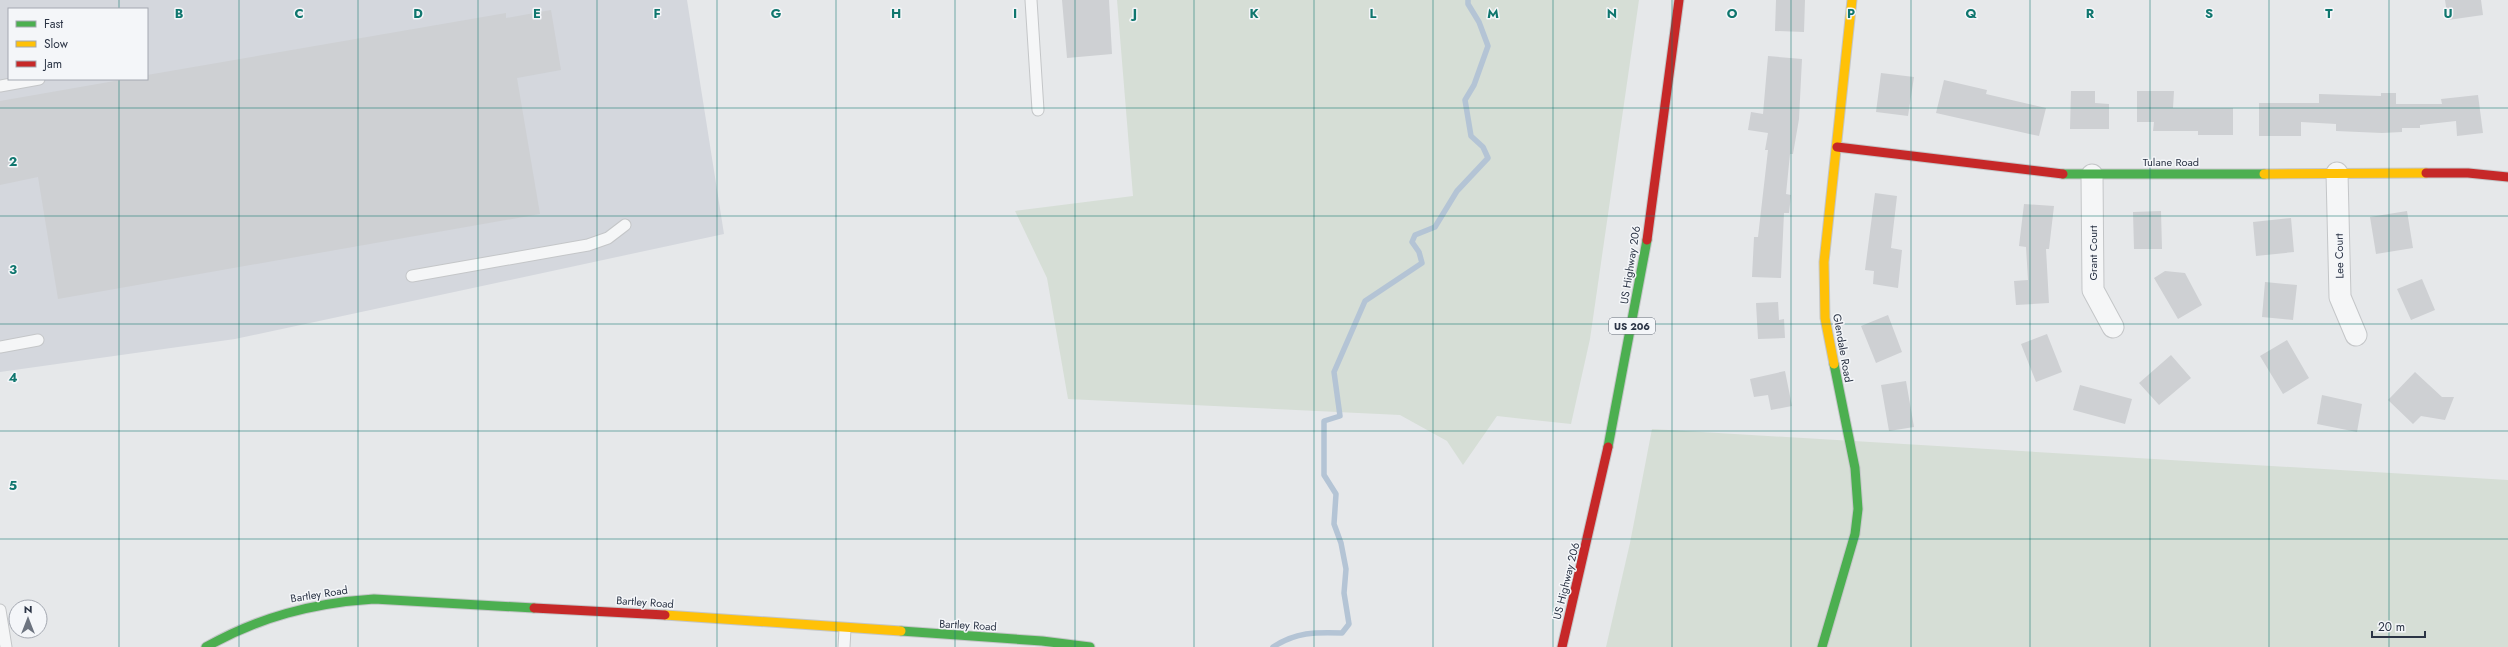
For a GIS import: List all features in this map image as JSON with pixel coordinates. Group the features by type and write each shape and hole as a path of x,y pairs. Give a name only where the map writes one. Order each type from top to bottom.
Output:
{"main road":[{"name":"US Highway 206","path":"1562,647 1600,487 1638,298 1661,146 1679,0"},
{"name":"Glendale Road","path":"1822,647 1855,534 1858,509 1855,468 1824,318 1824,262 1852,0"},
{"name":"Tulane Road","path":"1837,147 2020,170 2092,175 2468,173 2508,177"},
{"name":"Bartley Road","path":"206,647 240,628 283,612 327,603 374,599 667,616 1042,641 1090,647"}],"street":[{"name":"Lee Court","path":"2337,173 2340,297 2356,335"},
{"name":"Grant Court","path":"2092,175 2093,290 2113,327"}],"lane":[{"path":"1031,0 1038,110"},
{"path":"0,86 33,80"},
{"path":"412,276 588,245 608,238 625,225"},
{"path":"0,347 38,340"},
{"path":"0,610 6,647"},
{"path":"844,647 845,629"}],"shaded area":[{"path":"0,0 687,0 724,234 235,339 0,372"},
{"path":"1117,0 1639,0 1590,339 1571,424 1497,416 1463,465 1447,441 1400,415 1068,399 1047,278 1015,211 1133,196"},
{"path":"1652,429 2508,480 2508,647 1606,647 1630,543"}],"building":[{"path":"1062,0 1109,0 1112,54 1067,58"},
{"path":"1776,0 1805,0 1804,32 1775,31"},
{"path":"2445,0 2481,0 2483,15 2448,20"},
{"path":"551,10 561,70 517,78 540,214 58,299 38,177 0,185 0,101 120,80 148,80 148,75 506,13 506,18"},
{"path":"1768,56 1802,59 1799,119 1793,154 1790,154 1786,194 1791,195 1789,213 1784,213 1781,278 1752,277 1754,237 1758,237 1768,150 1765,150 1768,133 1748,130 1751,112 1763,114"},
{"path":"1881,73 1914,77 1908,116 1876,112"},
{"path":"1944,80 1987,90 1986,94 2046,108 2039,136 1936,113"},
{"path":"2071,91 2095,91 2095,103 2109,104 2109,129 2070,129"},
{"path":"2137,91 2174,91 2173,108 2233,108 2233,135 2198,135 2198,131 2153,131 2154,122 2137,122"},
{"path":"2381,93 2396,93 2396,104 2442,104 2441,99 2478,95 2483,133 2457,136 2456,121 2420,125 2420,128 2402,128 2402,132 2382,133 2336,131 2336,124 2301,122 2301,136 2259,136 2259,103 2319,103 2319,94 2381,96"},
{"path":"1875,193 1897,196 1891,248 1902,250 1898,288 1873,284 1874,271 1865,270"},
{"path":"2024,204 2054,206 2049,249 2046,249 2049,303 2016,305 2014,281 2028,280 2026,247 2019,246"},
{"path":"2161,211 2162,249 2134,249 2133,212"},
{"path":"2407,211 2413,248 2376,254 2370,217"},
{"path":"2291,218 2294,252 2256,256 2253,222"},
{"path":"2165,271 2185,273 2202,305 2178,319 2154,278"},
{"path":"2422,279 2435,310 2411,320 2397,289"},
{"path":"2265,282 2297,285 2293,320 2262,317"},
{"path":"1778,302 1779,320 1784,319 1785,338 1758,339 1756,303"},
{"path":"1888,315 1902,352 1876,363 1861,326"},
{"path":"2047,334 2062,372 2036,382 2021,344"},
{"path":"2287,340 2309,378 2283,394 2260,356"},
{"path":"2171,355 2191,378 2159,405 2139,383"},
{"path":"1785,371 1792,406 1771,410 1768,395 1754,397 1750,379"},
{"path":"2415,372 2442,397 2454,397 2445,420 2421,416 2413,424 2388,400"},
{"path":"1906,381 1914,427 1889,431 1881,385"},
{"path":"2080,385 2132,399 2125,424 2073,410"},
{"path":"2322,395 2362,404 2357,432 2317,424"}],"waterway":[{"path":"1273,647 1290,638 1306,634 1342,633 1349,624 1344,593 1346,569 1341,543 1334,524 1336,494 1324,475 1324,421 1340,416 1334,372 1365,301 1422,263 1419,252 1412,242 1415,235 1435,227 1457,191 1488,158 1483,147 1471,136 1465,100 1474,85 1488,46 1479,22 1468,4 1468,0"}],"traffic: fast":[{"path":"2063,174 2264,174"},
{"path":"1608,447 1647,240"},
{"path":"1822,647 1855,534 1858,509 1855,468 1834,364"},
{"path":"206,647 246,627 287,613 351,601 374,599 534,608"},
{"path":"901,631 1042,641 1090,647"}],"traffic: slow":[{"path":"1834,364 1825,318 1824,262 1852,0"},
{"path":"2264,174 2426,173"},
{"path":"665,615 901,631"}],"traffic: jam":[{"path":"1647,240 1679,0"},
{"path":"1837,147 2063,174"},
{"path":"2426,173 2468,173 2508,177"},
{"path":"1562,647 1608,447"},
{"path":"534,608 665,615"}]}
